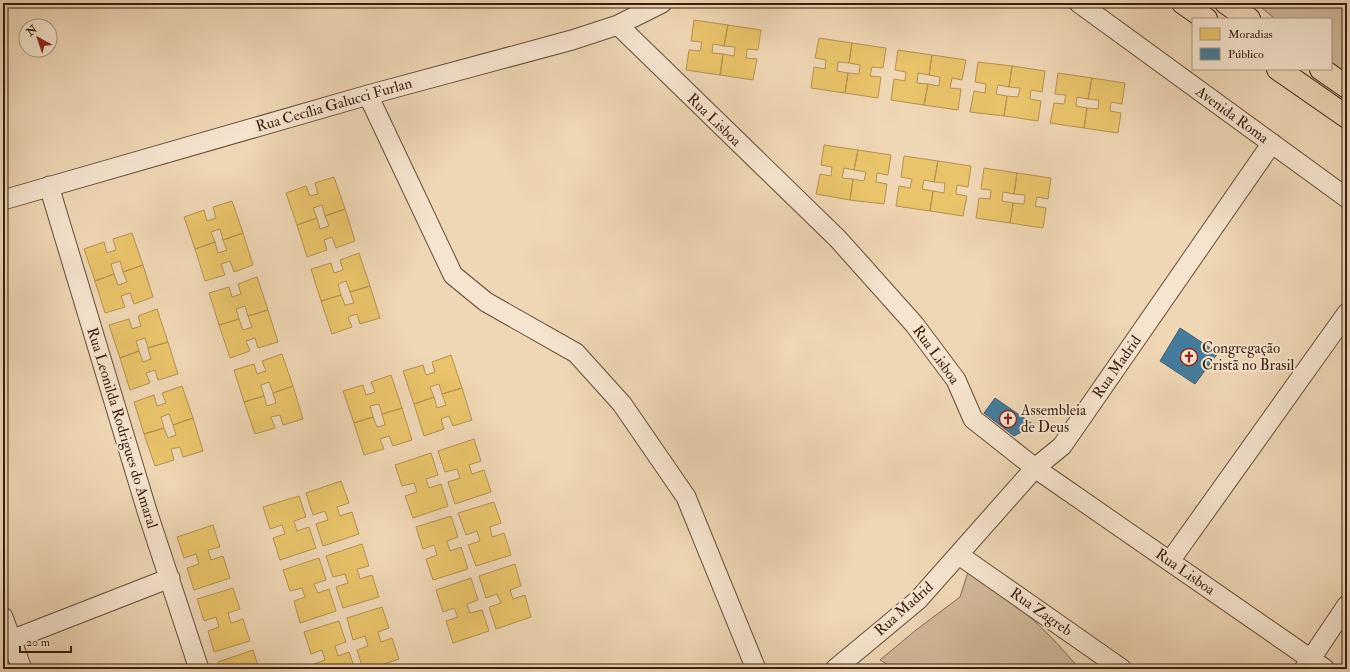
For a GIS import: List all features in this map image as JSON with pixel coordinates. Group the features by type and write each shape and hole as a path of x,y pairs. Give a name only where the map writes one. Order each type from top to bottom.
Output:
{"main road":[{"path":"1183,3 1205,18"},
{"path":"1226,3 1248,18"},
{"path":"1279,70 1347,117"},
{"path":"1322,70 1347,87"}],"street":[{"name":"Rua Cecília Galucci Furlan","path":"3,200 368,94 564,42 618,25 662,3"},
{"name":"Avenida Roma","path":"1079,3 1347,198"},
{"name":"Rua Lisboa","path":"618,25 838,240 914,324 956,380 973,419 1035,468 1170,561 1313,666"},
{"path":"368,94 453,275 486,302 576,353 622,404 686,497 756,669"},
{"name":"Rua Madrid","path":"835,669 918,600 1035,468 1062,446 1272,143"},
{"name":"Rua Leonilda Rodrigues do Amaral","path":"48,186 147,511 199,669"},
{"path":"1170,561 1347,313"},
{"name":"Rua Zagreb","path":"959,555 1122,669"},
{"path":"11,640 170,578"},
{"path":"1313,666 1347,605"},
{"path":"3,617 22,669"}],"shaded area":[{"path":"1256,3 1347,3 1347,73 1332,64 1332,18 1274,18"},
{"path":"969,569 1001,589 1052,638 1080,669 895,669 880,660 916,630 960,597"}],"building: Moradias":[{"path":"694,20 728,25 724,46 713,44 712,53 723,54 720,75 686,70 689,50 700,51 702,42 691,41"},
{"path":"728,25 761,30 758,50 747,49 746,58 757,59 753,80 720,75 723,54 734,56 735,47 724,46"},
{"path":"819,38 852,43 849,63 838,62 837,71 848,73 845,93 811,88 814,67 825,69 826,60 815,58"},
{"path":"852,43 886,48 883,68 872,67 870,76 881,77 878,98 845,93 848,73 859,74 860,65 849,63"},
{"path":"898,50 932,55 929,75 918,73 917,83 928,84 924,105 891,100 894,79 905,81 906,72 895,70"},
{"path":"932,55 966,60 962,80 952,78 950,88 961,89 958,110 924,105 928,84 939,86 940,77 929,75"},
{"path":"978,62 1012,66 1009,87 998,85 996,94 1007,96 1004,116 970,112 974,91 985,93 986,84 975,82"},
{"path":"1012,66 1045,71 1042,92 1031,90 1030,99 1041,101 1038,121 1004,116 1007,96 1018,97 1020,88 1009,87"},
{"path":"1058,73 1092,78 1088,99 1077,97 1076,106 1087,108 1084,128 1050,123 1054,103 1064,104 1066,95 1055,94"},
{"path":"1092,78 1125,83 1122,104 1111,102 1110,111 1121,113 1118,133 1084,128 1087,108 1098,109 1099,100 1088,99"},
{"path":"824,145 858,150 854,170 844,168 842,178 853,179 850,200 816,194 820,174 831,176 832,167 821,165"},
{"path":"858,150 891,155 888,175 877,173 876,182 887,184 884,204 850,200 853,179 864,181 866,172 854,170"},
{"path":"904,156 938,161 934,182 924,180 922,189 933,191 930,211 896,206 899,186 910,188 912,179 901,177"},
{"path":"938,161 971,166 968,187 957,185 956,194 967,196 963,216 930,211 933,191 944,193 945,183 934,182"},
{"path":"984,168 1017,173 1014,194 1003,192 1002,201 1013,203 1010,223 976,218 979,198 990,199 991,190 981,189"},
{"path":"1017,173 1051,178 1048,199 1037,197 1035,206 1046,208 1043,228 1010,223 1013,203 1024,204 1025,195 1014,194"},
{"path":"334,177 345,209 325,216 322,205 313,208 317,218 297,225 286,193 306,186 310,196 318,194 315,183"},
{"path":"232,201 243,233 223,240 220,229 211,232 215,242 195,249 184,217 204,210 207,221 216,218 213,207"},
{"path":"345,209 355,241 336,248 332,237 324,240 327,250 307,257 297,225 317,218 320,229 329,226 325,216"},
{"path":"132,233 143,265 123,272 120,261 111,264 114,274 95,281 84,249 104,242 107,253 116,250 113,239"},
{"path":"243,233 253,265 234,272 230,261 221,264 225,275 205,281 195,249 215,242 218,253 227,250 223,240"},
{"path":"359,253 370,286 350,292 346,281 338,284 341,295 321,301 311,269 331,263 334,273 343,270 340,260"},
{"path":"143,265 153,297 134,304 130,293 121,296 125,307 105,313 95,281 114,274 118,285 127,282 123,272"},
{"path":"257,277 268,310 248,316 245,306 236,309 239,319 219,325 209,293 229,287 232,297 241,294 238,284"},
{"path":"370,286 380,318 360,324 357,314 348,317 352,327 332,334 321,301 341,295 345,305 354,303 350,292"},
{"path":"157,309 168,342 148,348 145,338 136,341 139,351 120,358 109,325 129,319 132,329 141,326 138,316"},
{"path":"268,310 278,342 258,348 255,338 246,341 250,351 230,358 219,325 239,319 243,330 252,327 248,316"},
{"path":"168,342 178,374 158,380 155,370 146,373 150,383 130,390 120,358 139,351 143,362 151,359 148,348"},
{"path":"282,354 293,386 273,393 269,382 261,385 264,396 244,402 234,370 254,364 257,374 266,371 262,361"},
{"path":"451,355 462,388 442,394 439,384 430,387 434,397 414,404 403,371 423,365 426,375 435,372 432,362"},
{"path":"391,375 402,408 382,414 379,404 370,406 373,417 354,423 343,391 363,385 366,395 375,392 371,382"},
{"path":"182,386 193,418 173,425 169,414 161,417 164,428 144,434 134,402 154,395 157,406 166,403 162,393"},
{"path":"293,386 303,419 283,425 280,415 271,417 275,428 255,434 244,402 264,396 267,406 276,403 273,393"},
{"path":"462,388 472,420 453,426 449,416 441,419 444,429 424,436 414,404 434,397 437,408 446,405 442,394"},
{"path":"402,408 412,440 393,446 389,436 380,439 384,449 364,455 354,423 373,417 377,427 385,425 382,414"},
{"path":"193,418 203,451 183,457 180,447 171,449 174,460 155,466 144,434 164,428 168,438 176,435 173,425"},
{"path":"474,439 481,461 469,465 472,474 484,470 491,492 455,504 448,482 460,478 457,469 445,472 438,451"},
{"path":"431,453 438,475 426,479 429,488 441,484 448,506 413,518 405,496 417,492 414,483 402,486 395,465"},
{"path":"341,481 349,503 337,507 340,516 352,512 359,534 323,546 316,524 328,520 325,511 313,515 306,493"},
{"path":"299,496 306,517 294,521 297,531 309,527 316,548 280,560 273,538 285,534 282,525 270,529 263,507"},
{"path":"494,502 501,523 490,527 492,537 504,533 511,555 476,566 468,545 480,541 477,531 466,535 458,513"},
{"path":"451,516 458,537 447,541 450,551 461,547 468,569 433,580 426,559 437,555 434,545 423,549 416,527"},
{"path":"213,525 220,547 208,550 211,560 223,556 230,578 194,590 187,568 199,564 196,554 184,558 177,537"},
{"path":"362,544 369,566 357,569 360,579 372,575 379,597 343,608 336,587 348,583 345,574 333,577 326,556"},
{"path":"319,558 326,580 314,584 318,593 329,589 336,611 300,623 294,601 305,597 302,588 290,591 283,570"},
{"path":"515,564 521,586 510,590 513,599 525,595 531,617 496,629 489,607 501,603 497,594 486,598 479,576"},
{"path":"471,578 478,600 467,604 470,613 482,610 489,631 453,643 446,621 458,617 454,608 443,612 436,590"},
{"path":"233,588 240,609 228,613 231,623 243,619 250,641 214,652 208,631 219,627 216,617 204,621 197,599"},
{"path":"382,607 389,628 378,632 381,642 392,638 399,659 370,669 363,669 357,650 368,646 365,636 353,640 347,618"},
{"path":"339,621 346,642 335,646 338,656 349,652 355,669 315,669 314,664 325,660 322,650 311,654 304,632"},
{"path":"253,650 259,669 220,669 218,662"}],"building: Público":[{"name":"Congregação Cristã no Brasil","path":"1180,328 1218,353 1195,384 1160,361"},
{"name":"Assembleia de Deus","path":"995,398 1034,425 1014,436 984,413"}],"place":[{"name":"Congregação Cristã no Brasil","path":"1189,357"},
{"name":"Assembleia de Deus","path":"1008,419"}]}
